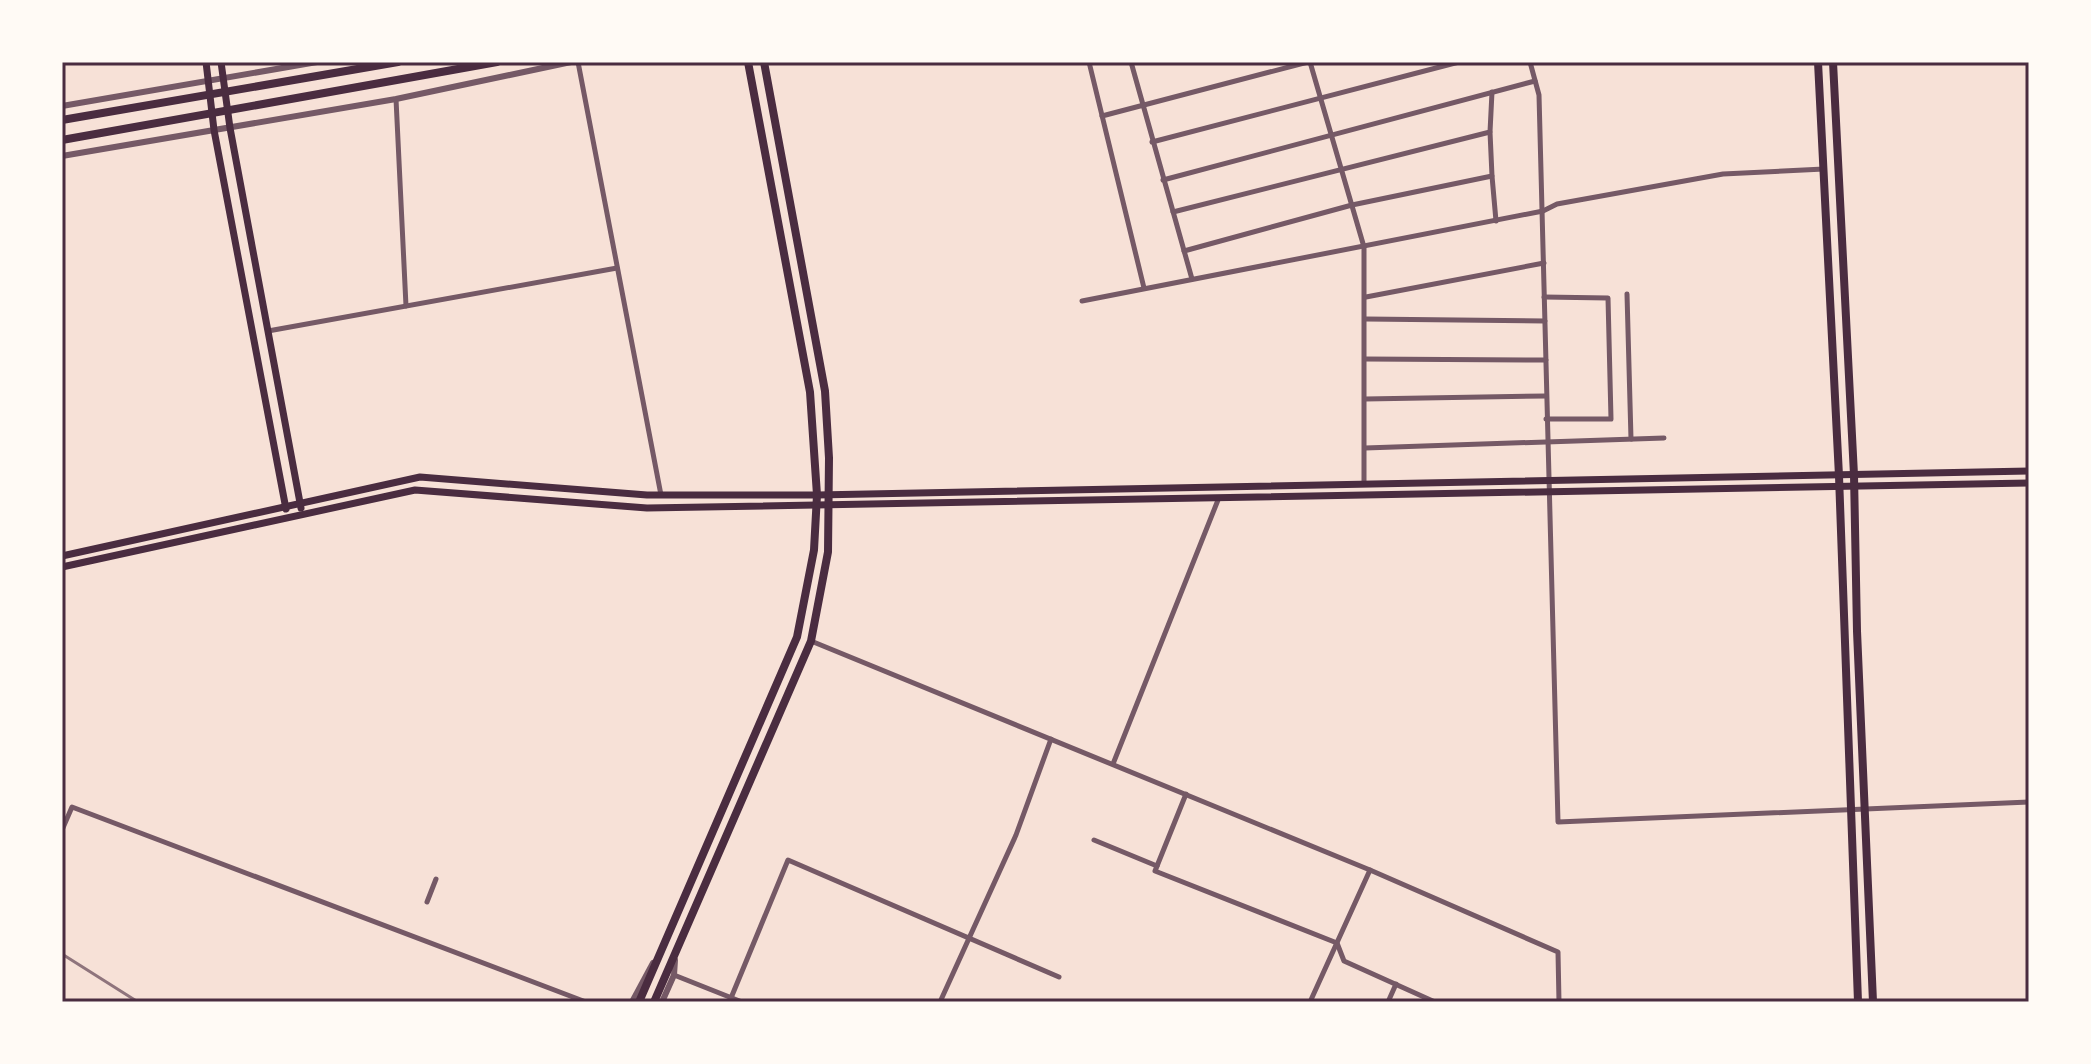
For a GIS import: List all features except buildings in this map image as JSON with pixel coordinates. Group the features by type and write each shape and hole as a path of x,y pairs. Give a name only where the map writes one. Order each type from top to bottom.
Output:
{"main road":[{"path":"206,62 214,130 287,517"},
{"path":"221,62 230,128 302,515"},
{"path":"63,120 393,62"},
{"path":"66,139 497,62"},
{"path":"639,1002 797,637 814,550 817,495 810,392 748,62"},
{"path":"654,1002 811,641 828,552 830,494 825,391 765,62"},
{"path":"1818,62 1839,476 1858,1002"},
{"path":"1833,62 1854,475 1857,631 1873,1002"},
{"path":"62,556 420,477 661,495 817,495 2029,471"},
{"path":"62,567 415,490 647,508 2029,483"}],"street":[{"path":"63,120 62,106 317,62"},
{"path":"62,156 396,99 571,62"},
{"path":"578,62 661,495"},
{"path":"1089,62 1144,288"},
{"path":"1131,62 1192,279"},
{"path":"1102,116 1309,62 1364,247 1364,483"},
{"path":"1152,142 1459,62"},
{"path":"1530,62 1539,95 1558,822 2029,802"},
{"path":"1163,180 1535,81"},
{"path":"393,83 406,306"},
{"path":"1492,92 1490,132 1496,221"},
{"path":"1173,212 1490,132"},
{"path":"66,139 74,154"},
{"path":"1082,301 1496,221 1543,211 1557,204 1723,174 1825,169"},
{"path":"1184,251 1352,205 1492,176"},
{"path":"1366,297 1544,263"},
{"path":"268,331 617,268"},
{"path":"1627,294 1631,439"},
{"path":"1544,297 1608,298 1611,419 1546,419"},
{"path":"1366,319 1545,321"},
{"path":"1365,359 1546,360"},
{"path":"1365,399 1546,396"},
{"path":"1365,448 1664,438"},
{"path":"1113,764 1218,500"},
{"path":"811,641 1370,870 1558,952 1559,1002"},
{"path":"940,1002 1016,835 1051,739"},
{"path":"1186,794 1155,871 1337,943 1344,961 1435,1002"},
{"path":"62,802 586,1002"},
{"path":"62,830 72,807"},
{"path":"1094,840 1157,866"},
{"path":"731,998 788,860 1059,977"},
{"path":"1310,1002 1370,870"},
{"path":"427,902 436,879"},
{"path":"662,1002 674,975 675,952"},
{"path":"632,1002 643,975 660,954"},
{"path":"674,975 742,1002"},
{"path":"1388,1002 1396,984"}],"railway":[{"path":"62,954 138,1002"}]}
